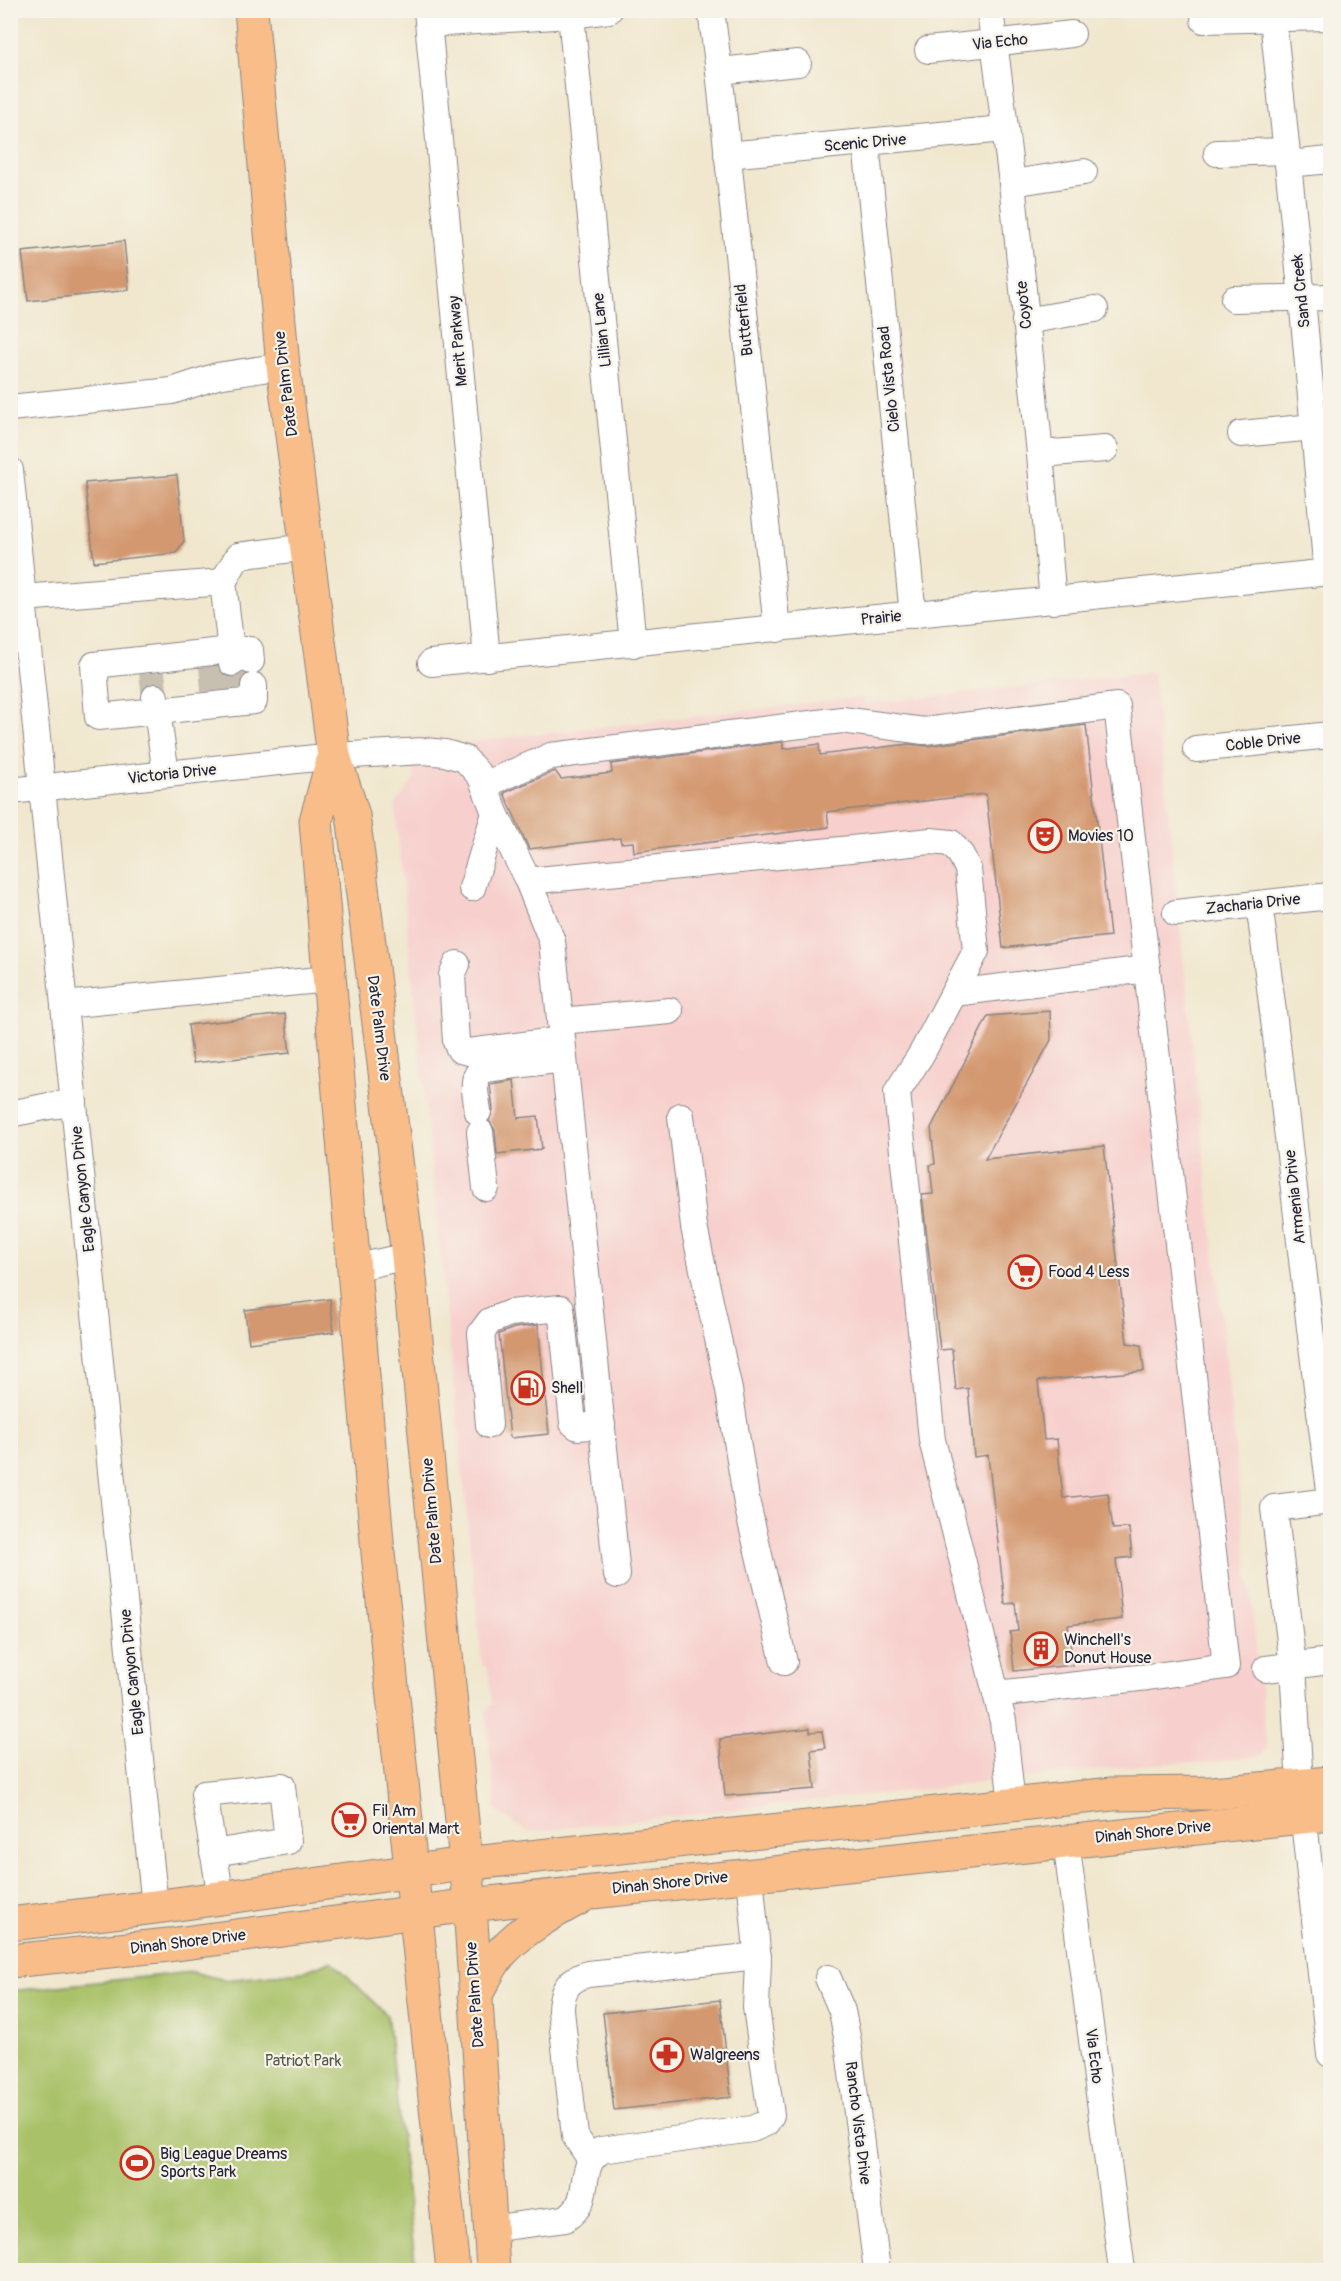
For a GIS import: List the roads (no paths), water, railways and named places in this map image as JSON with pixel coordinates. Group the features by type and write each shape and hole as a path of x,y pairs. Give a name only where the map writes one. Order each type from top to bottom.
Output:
{"main road":[{"name":"Date Palm Drive","path":"251,10 283,366 334,756 353,815 408,1256 464,1864 470,1905 493,2271"},
{"name":"Date Palm Drive","path":"334,756 316,822 380,1571 453,2271"},
{"name":"Dinah Shore Drive","path":"10,1924 155,1907 464,1864 1112,1794 1211,1793 1316,1800"},
{"name":"Dinah Shore Drive","path":"10,1961 170,1945 416,1911 1156,1831 1188,1814 1274,1805 1293,1795 1316,1800"},
{"path":"1012,1804 1017,1846"},
{"path":"750,1875 755,1857 838,1841 878,1819"},
{"path":"475,1996 494,1961 505,1948 542,1920 591,1892"},
{"path":"444,2185 489,2229"}],"street":[{"path":"428,17 571,15 609,10"},
{"name":"Butterfield","path":"711,10 777,629"},
{"name":"Coyote","path":"990,10 1012,183 1053,601"},
{"path":"1204,20 1272,14 1330,17"},
{"name":"Sand Creek","path":"1272,14 1302,298 1320,436 1329,573"},
{"name":"Lillian Lane","path":"571,15 633,644"},
{"name":"Merit Parkway","path":"428,17 487,658"},
{"name":"Via Echo","path":"928,51 1072,34"},
{"path":"719,71 798,63"},
{"name":"Scenic Drive","path":"727,155 1004,129"},
{"name":"Cielo Vista Road","path":"866,143 913,615"},
{"path":"1217,153 1330,160"},
{"path":"1012,183 1084,172"},
{"path":"1234,299 1330,297"},
{"path":"1025,321 1095,309"},
{"path":"10,408 172,391 217,375 283,366"},
{"path":"1241,434 1320,436"},
{"path":"1040,454 1105,449"},
{"name":"Eagle Canyon Drive","path":"10,470 155,1907"},
{"path":"220,678 223,582 238,556 307,547"},
{"name":"Prairie","path":"431,663 1329,573"},
{"path":"23,598 223,582"},
{"path":"162,684 220,678"},
{"path":"162,684 220,678"},
{"path":"162,684 166,774"},
{"path":"484,785 551,756 842,720 924,731 1117,706 1226,1666 996,1694"},
{"name":"Coble Drive","path":"1196,749 1330,735"},
{"name":"Victoria Drive","path":"10,791 334,756 424,751 445,753 465,759 484,785 528,881 552,941 617,1575"},
{"path":"472,888 495,813"},
{"path":"528,881 931,840 951,843 961,855 968,869 976,951 897,1092 932,1440 1003,1721 1012,1804"},
{"name":"Zacharia Drive","path":"1176,913 1330,896"},
{"name":"Armenia Drive","path":"1259,904 1280,1054 1311,1343 1330,1490"},
{"path":"457,964 452,975 456,1042 460,1050 468,1052 562,1040"},
{"path":"954,993 1147,969"},
{"path":"64,1005 329,979"},
{"path":"486,1188 474,1077 478,1071 562,1040 670,1011"},
{"path":"10,1114 74,1103"},
{"path":"681,1116 694,1227 729,1390 747,1504 784,1662"},
{"path":"353,1268 408,1256"},
{"path":"489,1425 481,1333 490,1321 510,1312 561,1308 573,1423 578,1427 602,1425"},
{"path":"564,1337 593,1335"},
{"path":"1330,1501 1274,1508 1293,1666 1316,1800 1330,2054"},
{"path":"1266,1669 1330,1661"},
{"name":"Via Echo","path":"1066,1840 1122,2271"},
{"path":"213,1852 221,1898"},
{"path":"489,2229 565,2218 575,2212 582,2202 591,2160 601,2150 752,2129 766,2123 771,2115 756,2007 758,1956 750,1875"},
{"path":"591,2160 575,2136 561,2011 561,1998 570,1982 588,1974 758,1956"},
{"name":"Rancho Vista Drive","path":"828,1977 842,2011 848,2042 877,2271"}],"tunnel":[{"path":"232,663 236,689"},
{"path":"212,665 214,691"},
{"path":"152,673 155,697"}],"place":[{"name":"Movies 10","path":"1045,836"},
{"name":"Food 4 Less","path":"1025,1272"},
{"name":"Shell","path":"528,1388"},
{"name":"Winchell's Donut House","path":"1041,1649"},
{"name":"Fil Am Oriental Mart","path":"349,1820"},
{"name":"Walgreens","path":"667,2055"},
{"name":"Big League Dreams Sports Park","path":"137,2163"}],"park label":[{"name":"Patriot Park","path":"303,2061"}]}
